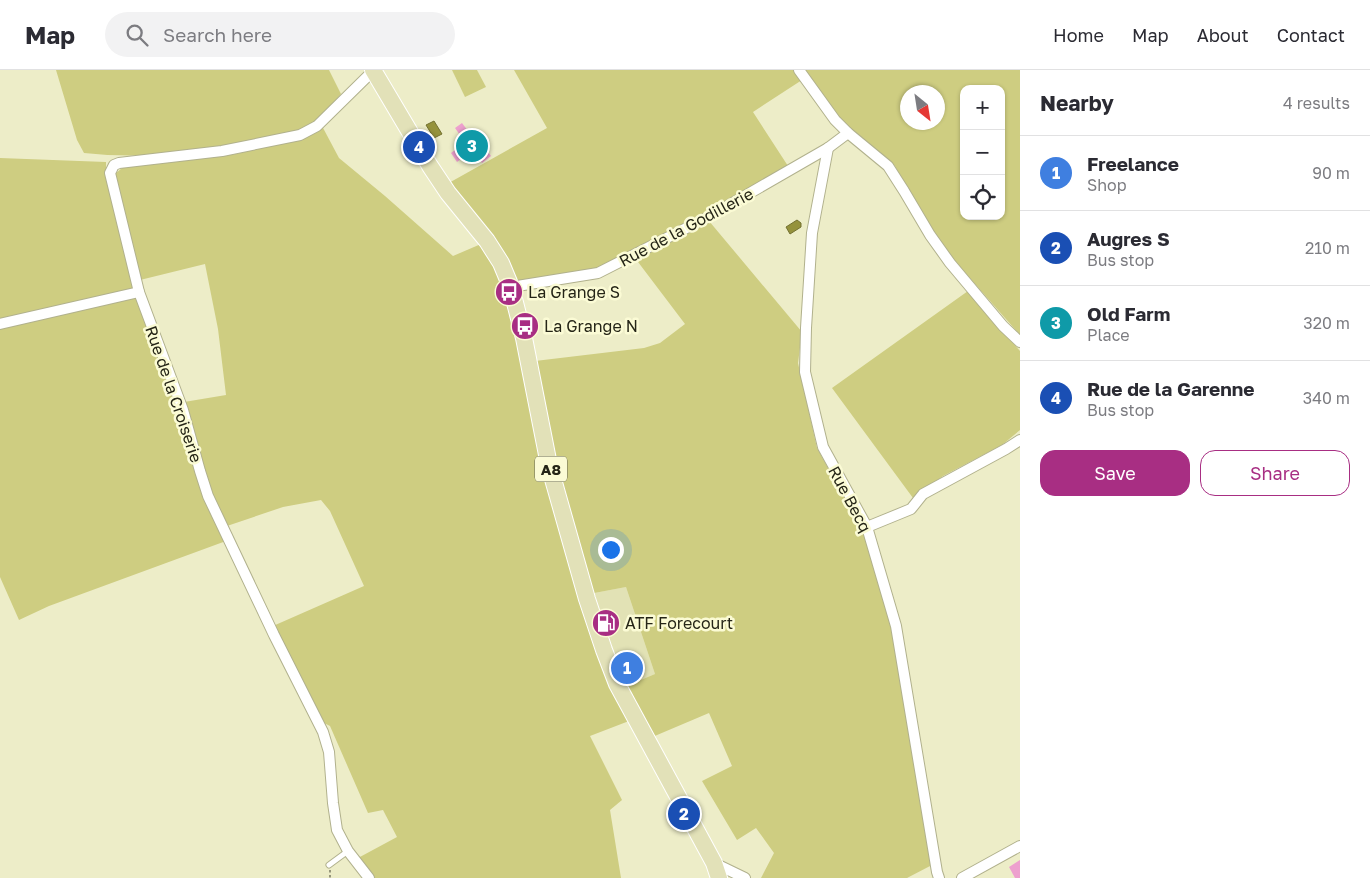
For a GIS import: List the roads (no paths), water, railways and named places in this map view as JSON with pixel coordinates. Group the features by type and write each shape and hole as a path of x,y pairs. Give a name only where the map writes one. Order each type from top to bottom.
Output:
{"main road":[{"name":"A8","path":"374,70 448,194 487,241 501,263 511,287 524,338 549,465 587,599 604,650 617,684 717,870"}],"street":[{"name":"Rue de la Croiserie","path":"369,878 348,851 337,830 328,752 323,732 274,635 208,496 183,410 139,292 110,172 114,165 119,163 222,151 300,136 317,126 374,70"},
{"path":"799,70 835,120 888,166 945,256 1004,326 1020,342"},
{"name":"Rue de la Godillerie","path":"511,287 598,273 710,216 828,148 848,132"},
{"name":"Rue Becq","path":"828,148 812,233 806,328 806,372 823,448 867,527 896,626 939,878"},
{"path":"0,324 139,292"},
{"path":"867,527 911,509 923,494 1019,442"},
{"path":"962,878 1020,846"},
{"path":"717,870 745,878"}],"lane":[{"path":"329,866 348,851"}],"place":[{"name":"Old Farm","path":"472,146"},
{"name":"Rue de la Garenne","path":"419,147"},
{"name":"La Grange S","path":"509,292"},
{"name":"La Grange N","path":"525,326"},
{"name":"ATF Forecourt","path":"606,623"},
{"name":"Freelance","path":"627,668"},
{"name":"Augres S","path":"684,814"}]}
